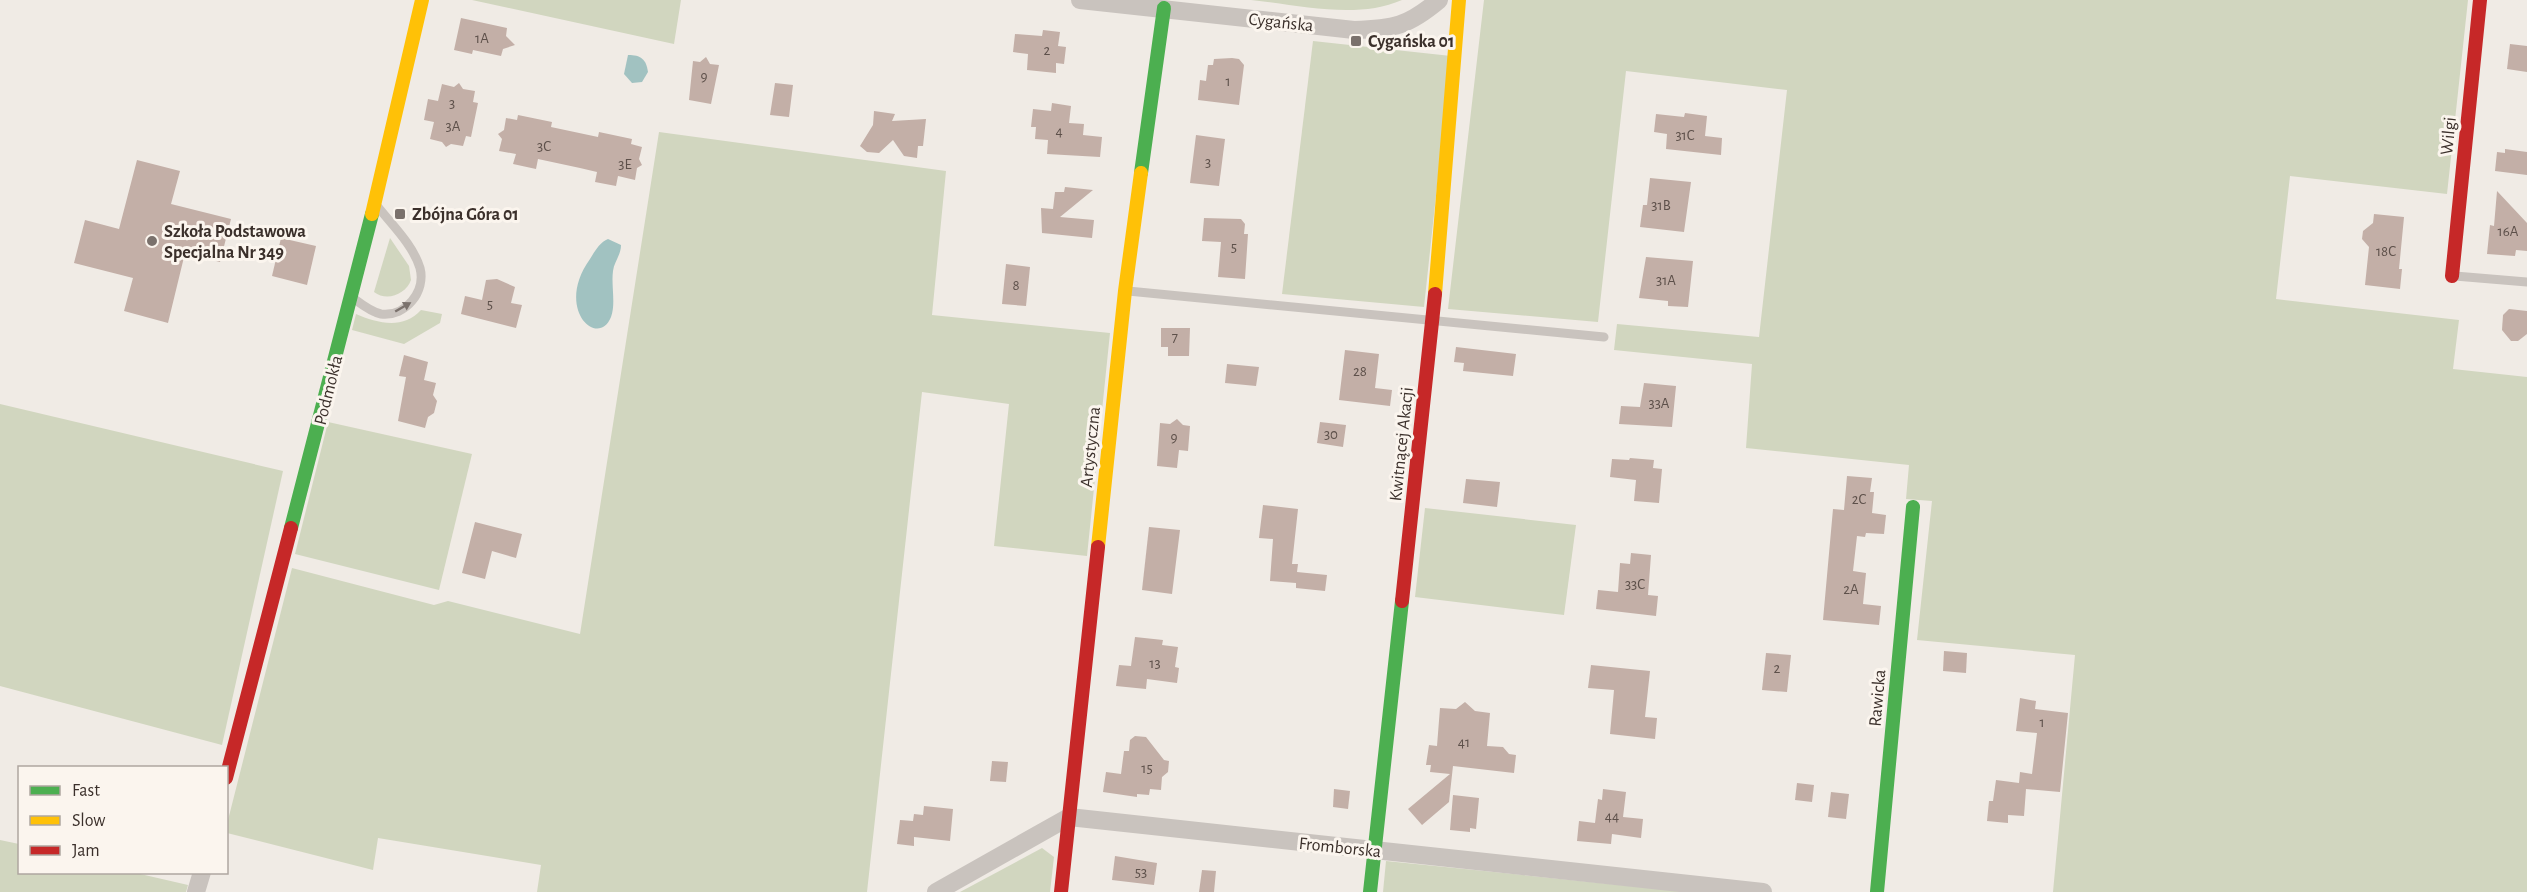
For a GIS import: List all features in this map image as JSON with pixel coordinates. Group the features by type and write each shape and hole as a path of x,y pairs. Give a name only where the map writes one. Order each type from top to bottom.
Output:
{"street":[{"name":"Podmokła","path":"228,770 375,204 422,0"},
{"name":"Cygańska","path":"1080,0 1354,30 1390,29 1420,16 1439,0"},
{"name":"Kwitnącej Akacji","path":"1370,892 1433,318 1459,0"},
{"name":"Wilgi","path":"2452,276 2480,0"},
{"name":"Artystyczna","path":"1061,892 1125,291 1164,8"},
{"name":"Rawicka","path":"1877,892 1913,507"},
{"name":"Fromborska","path":"1069,817 1763,892"},
{"path":"936,892 1069,817"},
{"path":"196,892 202,874"}],"lane":[{"path":"351,296 365,307 381,314 392,313 413,302 422,284 414,252 375,204"},
{"path":"2452,276 2527,282"},
{"path":"1125,291 1203,300 1433,318 1605,337"}],"green space":[{"path":"472,0 681,0 674,44"},
{"path":"1251,0 1402,0 1384,6 1347,10"},
{"path":"1484,0 2468,0 2447,194 2290,176 2276,299 2459,320 2453,369 2527,377 2527,892 2053,892 2075,655 1917,640 1932,501 1906,499 1909,465 1746,448 1752,364 1614,350 1617,324 1759,337 1787,90 1626,71 1598,322 1448,309"},
{"path":"1313,41 1451,56 1424,307 1282,294"},
{"path":"659,132 946,171 932,315 1110,333 1087,556 994,546 1009,404 922,392 867,892 537,892 541,865 378,838 373,870 228,833 228,820 292,568 434,605 448,601 580,634"},
{"path":"390,238 409,266 411,280 401,293 385,296 374,292"},
{"path":"421,310 442,314 440,323 404,344 352,330 356,314 390,323 406,320"},
{"path":"0,404 283,471 222,745 0,686"},
{"path":"328,422 472,454 439,590 295,554"},
{"path":"1425,508 1576,525 1564,615 1415,597"},
{"path":"0,840 18,844 18,874 140,874 188,885 186,892 0,892"},
{"path":"1042,848 1054,857 1050,892 960,892"},
{"path":"1386,861 1688,892 1383,892"}],"water":[{"path":"628,55 640,57 646,64 648,72 642,82 632,83 624,74"},
{"path":"608,239 621,245 621,249 613,271 611,317 605,326 597,328 589,326 582,319 577,308 576,294 580,277 590,259 600,245"}],"building":[{"path":"461,18 507,28 506,36 515,45 503,49 501,56 473,50 472,54 454,50"},
{"path":"1043,30 1060,32 1058,46 1066,47 1064,64 1056,63 1056,73 1027,70 1028,54 1013,52 1015,34 1042,36"},
{"path":"2510,44 2527,46 2527,72 2507,69"},
{"path":"706,57 710,64 719,65 711,104 689,100 693,61 700,62"},
{"path":"1214,59 1239,59 1244,65 1239,105 1198,100 1200,80 1206,81 1208,65 1213,65"},
{"path":"459,83 463,89 475,91 473,102 478,103 471,137 466,136 463,146 451,144 446,147 442,142 430,139 434,122 424,120 428,99 438,101 442,84 454,87"},
{"path":"775,83 793,85 789,117 770,115"},
{"path":"1052,103 1071,106 1069,123 1084,124 1083,135 1102,137 1100,157 1047,154 1048,140 1035,139 1036,127 1031,127 1033,109 1051,111"},
{"path":"874,111 895,114 892,121 926,119 923,146 918,146 917,158 904,156 893,140 879,153 867,152 860,146 873,125"},
{"path":"1685,113 1707,116 1705,136 1722,138 1721,155 1666,149 1667,134 1654,132 1656,114 1684,117"},
{"path":"518,115 552,122 551,127 598,137 599,132 632,139 631,144 642,147 639,159 642,165 637,168 635,180 618,176 616,186 595,182 597,172 538,159 536,169 513,164 516,154 499,151 502,139 498,134 504,130 506,118 517,120"},
{"path":"1196,135 1225,139 1219,186 1190,183"},
{"path":"2505,149 2527,152 2527,175 2495,171 2497,152 2505,153"},
{"name":"Szkoła Podstawowa Specjalna Nr 349","path":"137,160 180,171 171,204 231,219 220,262 185,253 168,323 124,311 133,278 74,263 85,220 119,229"},
{"path":"1650,178 1691,182 1684,232 1640,227 1643,205 1647,205"},
{"path":"1065,187 1093,190 1060,217 1094,220 1092,238 1042,233 1041,208 1053,209 1055,192 1064,192"},
{"path":"2497,191 2527,223 2527,251 2516,250 2515,256 2487,254 2490,225 2494,226"},
{"path":"2374,214 2404,217 2399,269 2402,269 2400,289 2365,285 2369,247 2362,239 2363,231 2373,223"},
{"path":"1204,218 1241,219 1245,224 1244,234 1248,234 1245,279 1218,277 1221,242 1202,241"},
{"path":"281,238 316,246 307,285 272,276"},
{"path":"1646,257 1693,261 1688,307 1668,306 1668,301 1639,298"},
{"path":"1006,264 1030,267 1026,306 1002,304"},
{"path":"497,279 515,287 511,303 522,305 516,328 461,314 465,296 482,300 486,280"},
{"path":"2509,309 2527,311 2527,334 2518,341 2511,341 2502,330 2503,315"},
{"path":"1161,328 1190,328 1189,356 1168,356 1168,347 1161,347"},
{"path":"1456,347 1516,354 1513,376 1463,371 1464,363 1454,362"},
{"path":"1345,350 1379,354 1375,388 1392,390 1390,406 1339,400"},
{"path":"404,355 428,362 424,380 436,383 433,395 437,401 434,413 428,417 425,428 398,421 406,377 399,376"},
{"path":"1227,364 1259,367 1256,386 1225,383"},
{"path":"1644,383 1676,386 1672,427 1619,424 1621,406 1640,407"},
{"path":"1177,419 1183,425 1190,426 1188,451 1179,450 1177,468 1157,466 1160,423 1170,424"},
{"path":"1320,422 1346,425 1343,447 1317,443"},
{"path":"1630,458 1654,460 1653,468 1662,469 1659,503 1634,501 1636,480 1610,477 1612,459 1629,460"},
{"path":"1847,476 1872,478 1870,492 1874,492 1872,513 1886,515 1884,534 1866,533 1865,537 1857,536 1853,571 1866,573 1863,604 1881,606 1879,625 1823,620 1833,509 1844,510"},
{"path":"1466,479 1500,482 1497,507 1463,503"},
{"path":"1263,505 1298,509 1292,564 1298,564 1297,572 1327,575 1325,591 1296,588 1296,583 1270,581 1273,539 1259,538"},
{"path":"475,522 522,534 516,558 492,551 485,579 462,573"},
{"path":"1149,527 1180,530 1172,594 1142,590"},
{"path":"1631,553 1651,555 1648,595 1658,596 1656,616 1596,609 1598,590 1618,592 1620,563 1630,564"},
{"path":"1135,637 1163,640 1162,645 1178,647 1175,667 1179,668 1177,683 1147,679 1146,689 1116,686 1119,665 1131,666"},
{"path":"1944,651 1967,653 1966,673 1943,671"},
{"path":"1766,653 1791,655 1787,692 1762,690"},
{"path":"1591,665 1650,671 1645,717 1657,718 1655,739 1610,734 1614,690 1588,688"},
{"path":"2020,698 2036,701 2035,709 2068,713 2060,792 2026,789 2024,816 2008,815 2008,823 1987,821 1989,801 1993,801 1996,780 2019,783 2020,772 2032,774 2037,733 2016,731"},
{"path":"1465,702 1475,711 1490,713 1487,746 1503,747 1509,754 1516,755 1514,773 1453,766 1449,802 1422,825 1408,809 1450,774 1430,772 1431,765 1426,765 1429,745 1437,746 1440,708 1456,709"},
{"path":"1135,736 1146,737 1164,760 1169,761 1168,772 1162,777 1161,790 1150,789 1149,795 1137,794 1137,797 1103,792 1106,772 1121,774 1124,751 1129,751 1130,740"},
{"path":"992,761 1008,762 1006,782 990,781"},
{"path":"1797,783 1814,785 1812,802 1795,800"},
{"path":"1334,789 1350,791 1348,809 1333,807"},
{"path":"1603,789 1626,792 1623,817 1643,819 1641,838 1612,834 1611,844 1577,841 1579,821 1595,823 1598,799 1602,800"},
{"path":"1831,792 1849,794 1846,819 1828,817"},
{"path":"1453,795 1479,798 1476,829 1470,828 1470,832 1450,830"},
{"path":"924,806 953,809 950,841 914,837 914,846 897,844 900,820 913,821 914,814 923,815"},
{"path":"1115,856 1157,863 1154,885 1112,880"},
{"path":"1202,870 1216,871 1214,892 1199,892"}],"traffic: fast":[{"path":"1141,173 1164,8"},
{"path":"291,528 372,214"},
{"path":"1877,892 1913,507"},
{"path":"1370,892 1402,601"}],"traffic: slow":[{"path":"372,214 422,0"},
{"path":"1435,294 1459,0"},
{"path":"1098,547 1125,291 1141,173"}],"traffic: jam":[{"path":"2452,276 2480,0"},
{"path":"1402,601 1435,294"},
{"path":"228,770 291,528"},
{"path":"1061,892 1098,547"}],"place":[{"name":"Cygańska 01","path":"1356,41"},
{"name":"Zbójna Góra 01","path":"400,214"},
{"name":"Szkoła Podstawowa Specjalna Nr 349","path":"152,241"}]}
